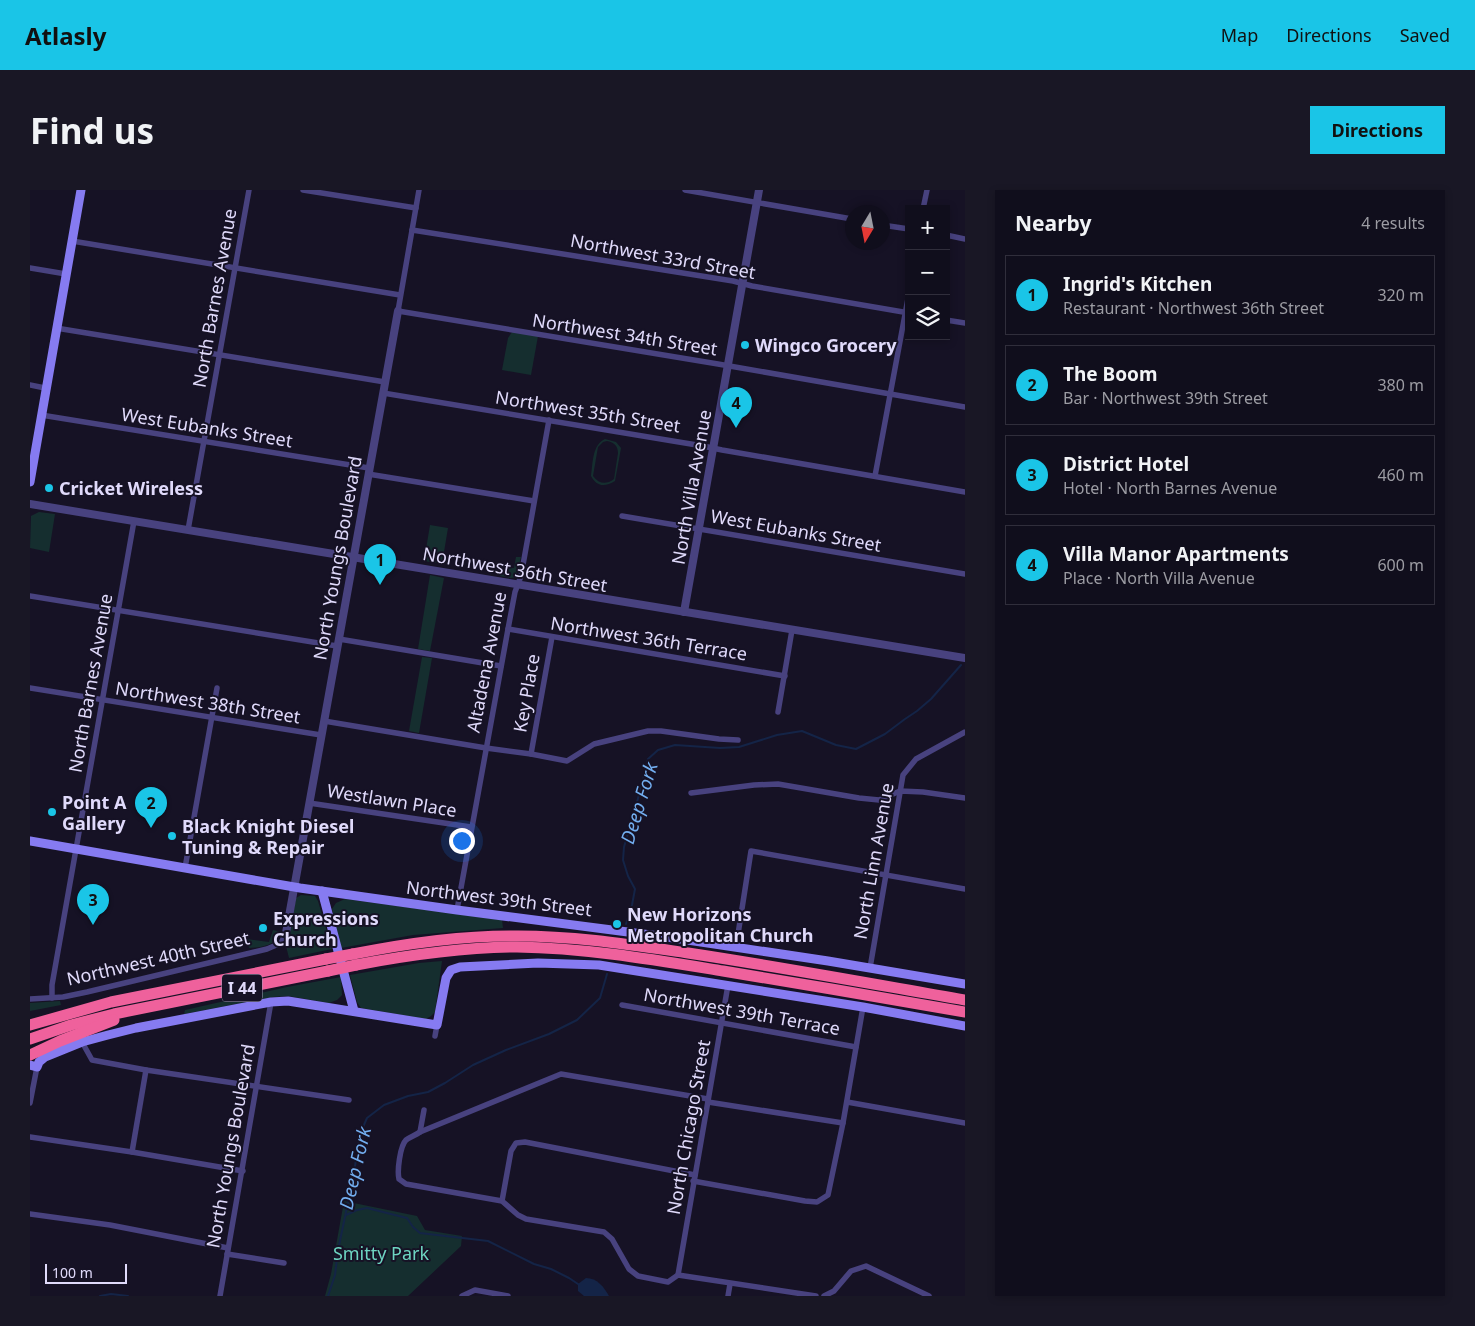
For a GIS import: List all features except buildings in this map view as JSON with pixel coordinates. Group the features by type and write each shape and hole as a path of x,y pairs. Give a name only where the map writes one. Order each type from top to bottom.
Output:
{"highway":[{"name":"I 44","path":"30,1039 71,1025 114,1014 354,959 412,943 452,938 518,936 578,939 624,944 708,956 965,1000"},
{"name":"I 44","path":"354,959 493,948 548,948 655,960 965,1012"},
{"name":"I 44","path":"30,1025 111,1002 327,965"},
{"path":"30,1054 156,1005"},
{"path":"30,1018 61,1015"}],"main road":[{"path":"30,482 81,190"},
{"name":"Northwest 39th Street","path":"30,841 322,892 736,946 965,984"},
{"path":"322,892 354,1011"},
{"path":"33,1066 45,1057 82,1042 136,1028 271,1002 288,1001 437,1025 446,978 449,972 460,967 538,963 566,963 624,968 863,1007 965,1026"},
{"path":"331,1008 343,1001 348,988"}],"street":[{"name":"North Barnes Avenue","path":"188,530 249,190"},
{"path":"303,190 416,208"},
{"name":"North Youngs Boulevard","path":"286,932 419,190"},
{"path":"685,190 845,218"},
{"name":"North Villa Avenue","path":"684,612 759,190"},
{"path":"925,205 927,190"},
{"path":"890,225 905,228"},
{"name":"Northwest 33rd Street","path":"412,230 905,313"},
{"path":"950,236 965,238"},
{"path":"72,241 400,295"},
{"path":"30,268 66,274"},
{"name":"Northwest 34th Street","path":"398,311 965,407"},
{"path":"950,321 965,323"},
{"path":"875,476 905,323"},
{"path":"56,328 385,382"},
{"path":"30,386 45,388"},
{"name":"Northwest 35th Street","path":"383,393 965,492"},
{"name":"West Eubanks Street","path":"41,415 204,441 534,502"},
{"name":"Altadena Avenue","path":"457,910 501,666 515,592 521,576 549,420"},
{"name":"Northwest 36th Street","path":"30,504 965,658"},
{"name":"West Eubanks Street","path":"622,516 965,574"},
{"name":"North Barnes Avenue","path":"52,998 53,980 134,521"},
{"path":"30,596 501,666"},
{"name":"Northwest 36th Terrace","path":"508,630 785,676"},
{"path":"778,712 792,630"},
{"name":"Key Place","path":"530,754 552,637"},
{"name":"Northwest 38th Street","path":"30,688 322,735"},
{"path":"185,868 217,688"},
{"name":"Northwest 38th Street","path":"324,721 567,761 594,744 648,731 738,740"},
{"name":"North Linn Avenue","path":"870,968 903,775 916,759 965,732"},
{"path":"691,793 778,784 879,800 900,791 965,798"},
{"name":"Westlawn Place","path":"309,803 471,827"},
{"path":"736,946 751,851 965,889"},
{"name":"Northwest 40th Street","path":"30,999 52,998 104,989 268,949 281,943 286,932"},
{"name":"North Chicago Street","path":"678,1275 728,985"},
{"name":"North Youngs Boulevard","path":"220,1296 271,1002"},
{"name":"Northwest 39th Terrace","path":"622,1005 856,1047"},
{"path":"502,1201 511,1151 516,1143 525,1142 817,1202 828,1195 847,1102 863,1007"},
{"path":"435,1036 437,1025"},
{"path":"82,1042 92,1060 146,1070 349,1100"},
{"path":"30,1103 33,1066"},
{"path":"132,1152 146,1070"},
{"path":"816,1296 678,1275 668,1282 638,1276 629,1269 612,1239 604,1232 526,1219 518,1215 502,1201 406,1184 399,1179 397,1172 403,1144 406,1140 420,1132 561,1074 843,1123"},
{"path":"847,1102 965,1123"},
{"path":"420,1132 424,1110"},
{"path":"30,1138 132,1152 243,1171"},
{"path":"30,1214 110,1225 284,1263"},
{"path":"824,1296 834,1290 851,1271 866,1266 929,1296"},
{"path":"728,1296 730,1284"},
{"path":"462,1296 475,1290 508,1296"}],"green space":[{"path":"512,332 538,336 531,375 502,370 508,338"},
{"path":"605,439 616,442 621,448 615,481 605,485 599,484 591,476 595,450","holes":["609,441 615,444 618,453 614,479 603,483 593,476 598,447 603,442"]},
{"path":"39,512 55,514 49,552 30,548 31,516"},
{"path":"430,525 448,528 442,564 424,561"},
{"path":"516,557 521,557 516,577 500,576 501,568 514,568"},
{"path":"430,575 444,578 430,651 418,649"},
{"path":"422,657 432,658 419,733 409,731"},
{"path":"301,895 315,896 318,901 332,949 289,958 286,946 289,939 296,898"},
{"path":"345,899 502,920 503,928 413,935 341,948 332,909 336,903"},
{"path":"273,930 281,932 272,943 249,948 246,939 269,942"},
{"path":"442,961 435,1012 426,1019 361,1008 357,1002 350,975"},
{"path":"341,977 342,995 337,1000 329,1003 288,996 273,997 184,1014 185,1010"},
{"path":"60,1001 61,1005 30,1011 30,1003"},
{"name":"Smitty Park","path":"344,1201 417,1216 425,1230 462,1236 461,1246 408,1296 325,1296 331,1274"}],"water":[{"path":"586,1278 590,1278 600,1284 609,1296 584,1296 578,1291 578,1284"}],"waterway":[{"name":"Deep Fork","path":"626,924 635,889 623,860 624,847 648,759 658,750 675,745 720,748 739,747 777,735 802,731 836,745 856,749 885,734 917,711 931,699 961,665"},
{"name":"Deep Fork","path":"328,1296 335,1275 360,1134 367,1118 384,1105 408,1096 428,1092 473,1065 549,1034 577,1020 600,998 607,974"},
{"path":"346,1215 367,1208 407,1218 420,1233 488,1241 534,1264 551,1269 578,1284"},
{"name":"Deep Fork","path":"100,1296 111,1294 128,1296"}],"place":[{"name":"Wingco Grocery","path":"745,345"},
{"name":"Villa Manor Apartments","path":"736,428"},
{"name":"Cricket Wireless","path":"49,488"},
{"name":"Ingrid's Kitchen","path":"380,585"},
{"name":"Point A Gallery","path":"52,812"},
{"name":"The Boom","path":"151,828"},
{"name":"Black Knight Diesel Tuning & Repair","path":"172,836"},
{"name":"New Horizons Metropolitan Church","path":"617,924"},
{"name":"District Hotel","path":"93,925"},
{"name":"Expressions Church","path":"263,928"}]}
